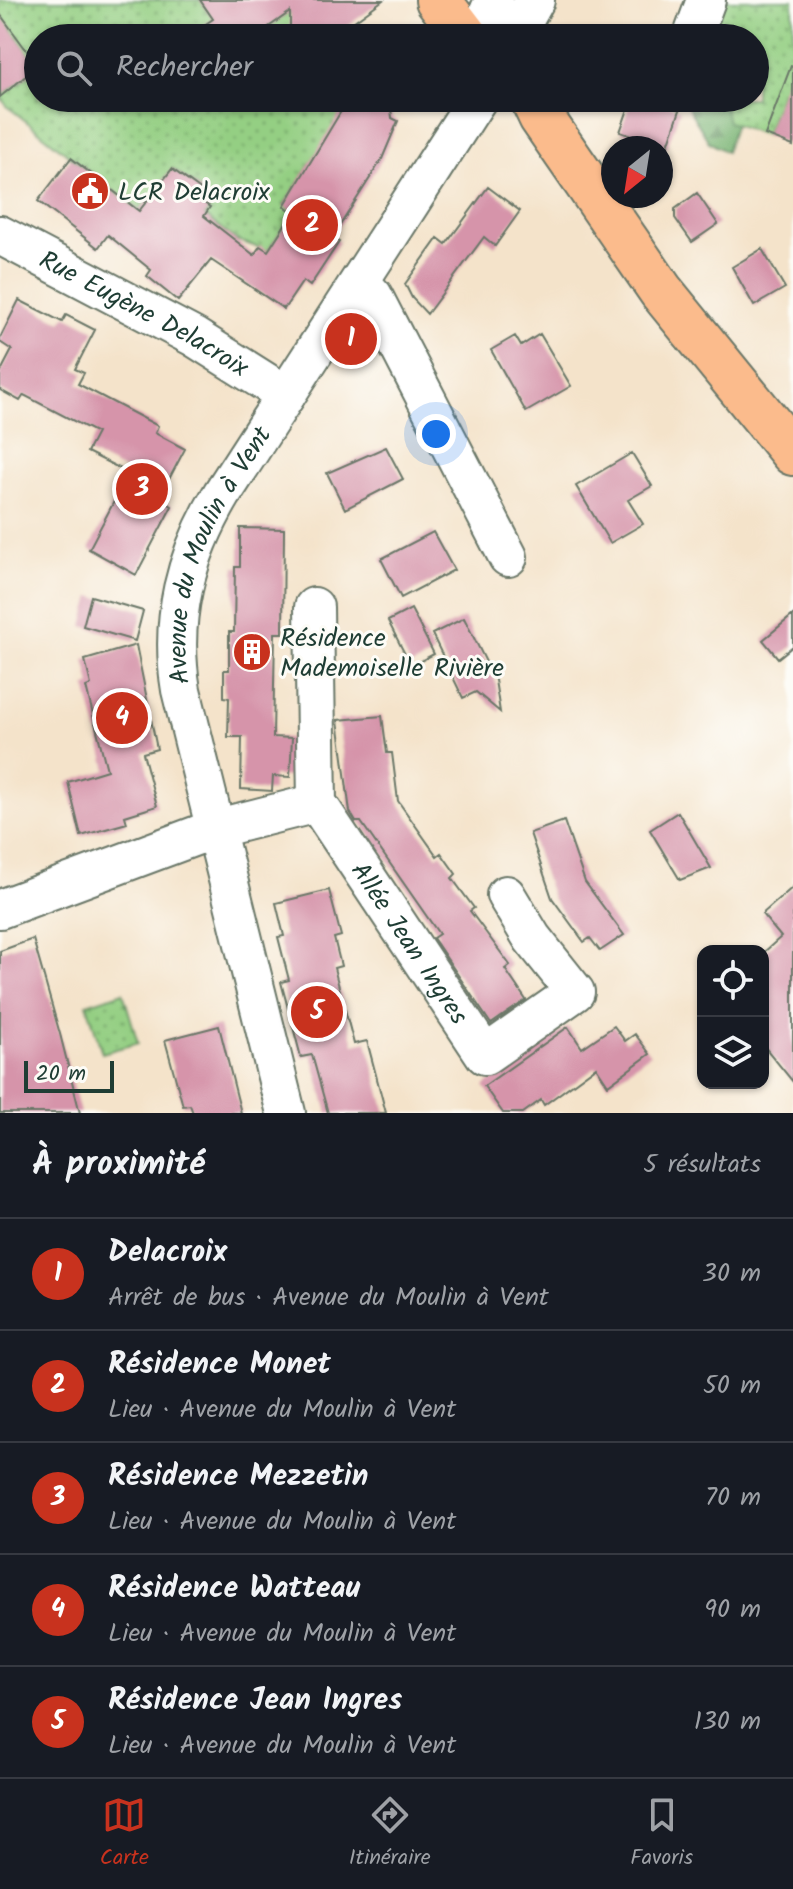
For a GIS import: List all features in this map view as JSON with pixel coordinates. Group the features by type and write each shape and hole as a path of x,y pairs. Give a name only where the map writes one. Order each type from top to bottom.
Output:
{"main road":[{"path":"438,0 487,24"},
{"path":"537,112 661,291 793,453"}],"street":[{"path":"487,24 535,0"},
{"path":"697,24 706,0"},
{"name":"Avenue du Moulin à Vent","path":"286,1113 214,829 178,670 177,610 187,570 212,510 360,282 464,112"},
{"name":"Rue Eugène Delacroix","path":"0,235 194,337 286,395"},
{"path":"360,282 373,296 508,557"},
{"path":"0,909 214,829 317,803 314,607"},
{"name":"Allée Jean Ingres","path":"317,803 485,1055 575,992 532,938 506,895"}],"green space":[{"path":"0,0 200,0 213,24 24,24 24,47 0,14"},
{"path":"718,0 793,0 793,61 765,135 728,122 726,112 769,112 769,24 709,24"},
{"path":"305,1 322,24 273,24"},
{"path":"24,79 24,112 343,112 284,205 293,212 268,251 236,240 205,216 210,208 201,201 206,194 173,169 139,211 7,106 0,97"},
{"path":"691,112 739,112 726,152 709,142"},
{"path":"123,992 138,1043 102,1053 87,1004"}],"building":[{"path":"200,0 383,0 350,24 290,24 290,12 273,24 206,24 213,19"},
{"path":"0,14 24,47 24,77 0,97"},
{"path":"793,67 793,146 765,135"},
{"path":"341,112 391,112 392,118 398,121 382,159 332,238 339,242 310,286 303,281 284,309 211,260 178,301 147,276 151,270 108,235 98,248 38,201 71,158 139,211 172,169 206,194 201,201 210,207 204,216 254,255 260,246 268,251 293,212 284,206"},
{"path":"627,112 679,112 671,136 632,136 620,132"},
{"path":"488,187 520,211 495,246 484,237 427,314 412,298 405,284 438,238 446,244"},
{"path":"697,193 718,224 692,242 675,218 675,209"},
{"path":"762,249 785,288 754,306 732,267"},
{"path":"19,300 62,322 66,315 95,330 75,369 84,373 78,384 158,426 155,433 185,449 159,498 172,506 136,575 89,549 129,473 87,452 97,433 24,395 20,401 0,390 0,373 12,350 0,342 0,338"},
{"path":"540,334 571,386 526,412 491,350 515,336 521,346"},
{"path":"386,447 403,479 345,509 327,473"},
{"path":"632,453 652,486 628,500 643,524 610,543 576,486"},
{"name":"Résidence Mademoiselle Rivière","path":"240,528 284,529 283,633 275,633 273,737 292,738 290,777 273,776 272,791 241,789 242,737 228,737 229,698 224,697 224,670 229,670 229,632 234,632 235,567 240,567"},
{"path":"433,532 454,570 401,598 381,559"},
{"path":"91,596 143,611 135,641 83,626"},
{"path":"411,609 434,654 411,666 388,621"},
{"path":"793,615 793,646 778,658 763,640"},
{"path":"464,618 495,680 500,712 476,692 463,698 432,634"},
{"path":"136,645 157,749 143,753 157,806 125,816 127,823 81,836 68,782 107,770 86,687 91,685 85,660"},
{"path":"382,716 387,753 392,753 398,801 437,856 441,853 456,874 452,878 474,908 470,911 510,965 505,969 526,1000 491,1024 433,938 439,934 361,822 356,822 350,812 338,720"},
{"path":"678,812 711,868 680,880 650,830"},
{"path":"564,821 585,882 624,935 600,951 590,938 584,942 552,898 530,833"},
{"path":"793,887 793,1082 769,1052 769,948 781,937 762,914"},
{"path":"329,890 341,936 334,938 341,966 334,968 354,1044 367,1041 386,1113 328,1113 312,1055 301,1057 281,982 289,980 278,937 284,936 276,903"},
{"path":"33,939 80,1113 0,1113 0,951"},
{"path":"219,1026 241,1113 193,1113 190,1105 183,1106 165,1040"},
{"path":"614,1026 625,1041 635,1034 650,1054 608,1085 596,1067 544,1105 541,1100 523,1113 503,1113 484,1086 568,1027 582,1048"}],"place":[{"name":"LCR Delacroix","path":"90,191"},
{"name":"Résidence Monet","path":"312,225"},
{"name":"Delacroix","path":"351,339"},
{"name":"Résidence Mezzetin","path":"142,489"},
{"name":"Résidence Mademoiselle Rivière","path":"252,652"},
{"name":"Résidence Watteau","path":"122,718"},
{"name":"Résidence Jean Ingres","path":"317,1012"}]}
